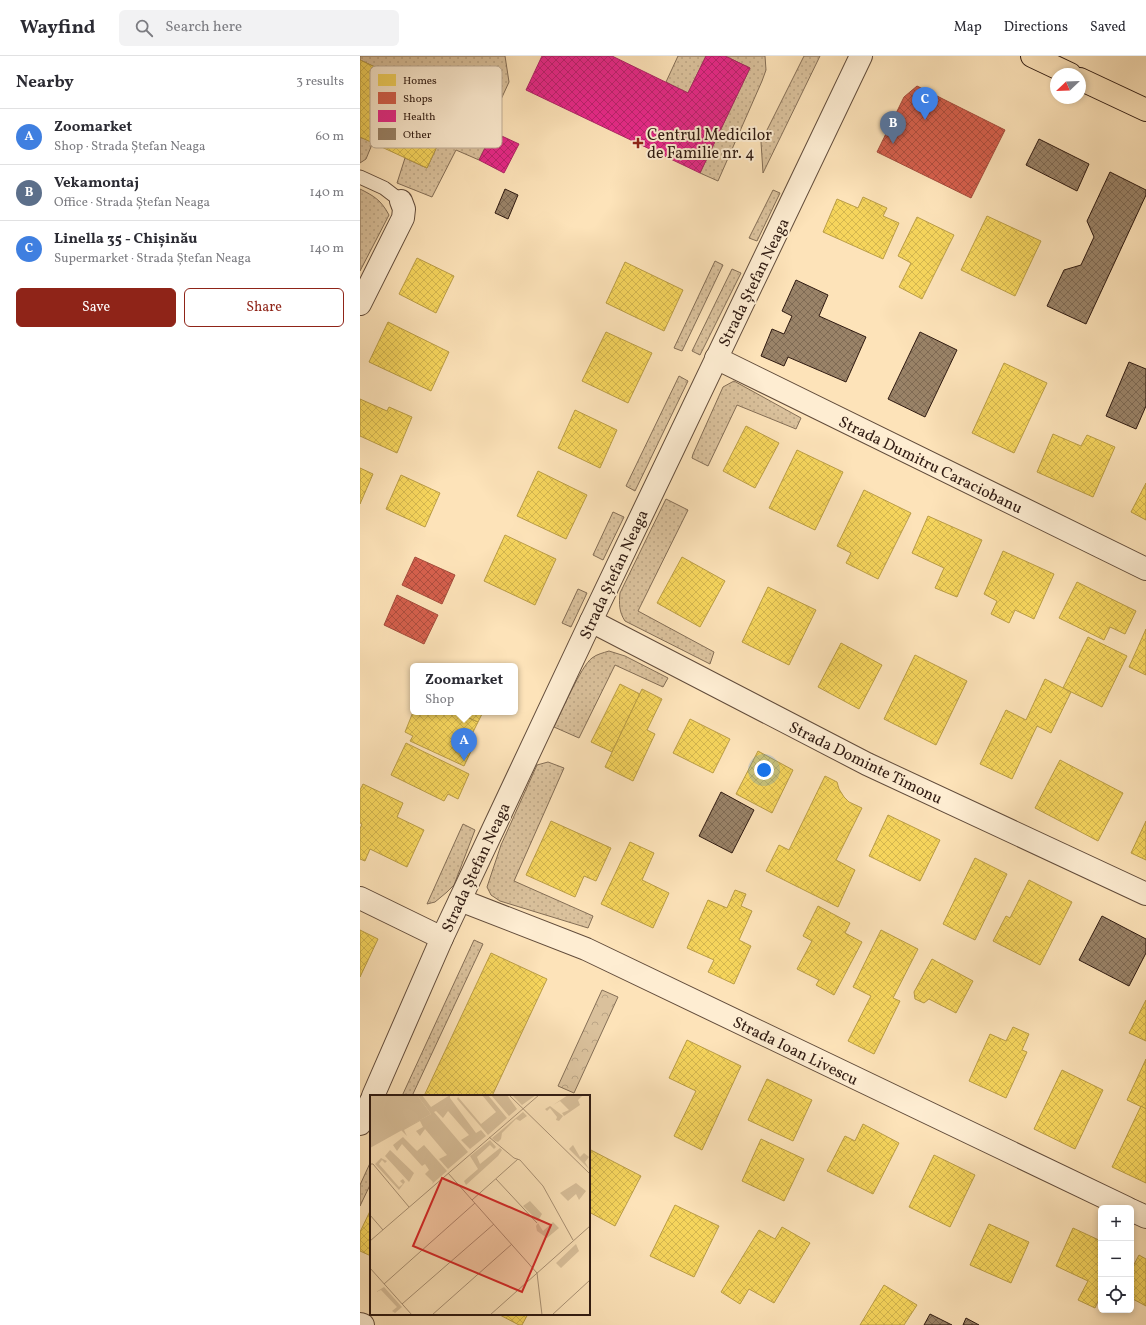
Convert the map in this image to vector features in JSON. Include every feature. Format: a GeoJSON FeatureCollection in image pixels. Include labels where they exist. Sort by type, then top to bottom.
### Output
{"type":"FeatureCollection","features":[{"type":"Feature","properties":{"kind":"main road"},"geometry":{"type":"LineString","coordinates":[[1032,56],[1057,68]]}},
{"type":"Feature","properties":{"kind":"main road"},"geometry":{"type":"LineString","coordinates":[[1086,82],[1146,110]]}},
{"type":"Feature","properties":{"kind":"street","name":"Strada Ștefan Neaga"},"geometry":{"type":"LineString","coordinates":[[373,1095],[442,938],[591,621],[861,56]]}},
{"type":"Feature","properties":{"kind":"street"},"geometry":{"type":"LineString","coordinates":[[360,304],[403,218],[404,209],[401,201]]}},
{"type":"Feature","properties":{"kind":"street","name":"Strada Dumitru Caraciobanu"},"geometry":{"type":"LineString","coordinates":[[716,358],[1146,569]]}},
{"type":"Feature","properties":{"kind":"street","name":"Strada Dominte Timonu"},"geometry":{"type":"LineString","coordinates":[[591,621],[867,764],[1146,894]]}},
{"type":"Feature","properties":{"kind":"street"},"geometry":{"type":"LineString","coordinates":[[360,898],[442,938]]}},
{"type":"Feature","properties":{"kind":"street","name":"Strada Ioan Livescu"},"geometry":{"type":"LineString","coordinates":[[460,900],[586,949],[1121,1205]]}},
{"type":"Feature","properties":{"kind":"street"},"geometry":{"type":"LineString","coordinates":[[360,1124],[370,1103]]}},
{"type":"Feature","properties":{"kind":"street"},"geometry":{"type":"LineString","coordinates":[[1134,1211],[1146,1217]]}},
{"type":"Feature","properties":{"kind":"lane"},"geometry":{"type":"LineString","coordinates":[[360,177],[384,188],[401,201]]}},
{"type":"Feature","properties":{"kind":"green space"},"geometry":{"type":"Polygon","coordinates":[[[360,56],[505,56],[509,82],[502,97],[502,66],[373,66],[360,60],[360,56]]]}},
{"type":"Feature","properties":{"kind":"green space"},"geometry":{"type":"Polygon","coordinates":[[[678,56],[706,56],[688,93],[666,82],[678,56]]]}},
{"type":"Feature","properties":{"kind":"green space"},"geometry":{"type":"Polygon","coordinates":[[[725,56],[765,56],[766,70],[718,181],[700,173],[750,68],[725,56]]]}},
{"type":"Feature","properties":{"kind":"green space"},"geometry":{"type":"Polygon","coordinates":[[[804,56],[820,56],[763,173],[761,142],[804,56]]]}},
{"type":"Feature","properties":{"kind":"green space"},"geometry":{"type":"Polygon","coordinates":[[[360,137],[370,141],[371,148],[366,159],[360,163],[360,137]]]}},
{"type":"Feature","properties":{"kind":"green space"},"geometry":{"type":"Polygon","coordinates":[[[436,148],[485,148],[479,160],[456,150],[432,197],[397,183],[405,158],[427,168],[436,148]]]}},
{"type":"Feature","properties":{"kind":"green space"},"geometry":{"type":"Polygon","coordinates":[[[360,189],[377,199],[389,215],[360,271],[360,189]]]}},
{"type":"Feature","properties":{"kind":"green space"},"geometry":{"type":"Polygon","coordinates":[[[773,190],[780,193],[757,241],[749,238],[773,190]]]}},
{"type":"Feature","properties":{"kind":"green space"},"geometry":{"type":"Polygon","coordinates":[[[715,261],[723,265],[682,351],[674,348],[715,261]]]}},
{"type":"Feature","properties":{"kind":"green space"},"geometry":{"type":"Polygon","coordinates":[[[732,269],[741,273],[700,355],[692,351],[732,269]]]}},
{"type":"Feature","properties":{"kind":"green space"},"geometry":{"type":"Polygon","coordinates":[[[679,376],[688,381],[635,491],[626,486],[679,376]]]}},
{"type":"Feature","properties":{"kind":"green space"},"geometry":{"type":"Polygon","coordinates":[[[734,381],[801,418],[796,429],[737,405],[708,466],[692,458],[693,454],[723,387],[734,381]]]}},
{"type":"Feature","properties":{"kind":"green space"},"geometry":{"type":"Polygon","coordinates":[[[666,499],[688,510],[638,611],[714,652],[710,664],[625,621],[621,611],[620,593],[666,499]]]}},
{"type":"Feature","properties":{"kind":"green space"},"geometry":{"type":"Polygon","coordinates":[[[613,512],[624,517],[603,560],[593,555],[613,512]]]}},
{"type":"Feature","properties":{"kind":"green space"},"geometry":{"type":"Polygon","coordinates":[[[578,589],[587,593],[571,627],[562,623],[578,589]]]}},
{"type":"Feature","properties":{"kind":"green space"},"geometry":{"type":"Polygon","coordinates":[[[609,651],[625,656],[668,678],[663,687],[615,665],[579,738],[554,727],[566,701],[587,663],[592,658],[609,651]]]}},
{"type":"Feature","properties":{"kind":"green space"},"geometry":{"type":"Polygon","coordinates":[[[548,762],[564,768],[514,881],[593,916],[588,928],[500,901],[491,895],[487,887],[501,845],[537,765],[548,762]]]}},
{"type":"Feature","properties":{"kind":"green space"},"geometry":{"type":"Polygon","coordinates":[[[463,824],[475,830],[454,885],[435,902],[427,904],[463,824]]]}},
{"type":"Feature","properties":{"kind":"green space"},"geometry":{"type":"Polygon","coordinates":[[[474,940],[483,944],[412,1095],[402,1095],[474,940]]]}},
{"type":"Feature","properties":{"kind":"green space"},"geometry":{"type":"Polygon","coordinates":[[[602,990],[618,997],[574,1093],[558,1086],[602,990]]]}},
{"type":"Feature","properties":{"kind":"green space"},"geometry":{"type":"Polygon","coordinates":[[[370,1163],[370,1185],[360,1206],[360,1185],[370,1163]]]}},
{"type":"Feature","properties":{"kind":"building: Homes"},"geometry":{"type":"Polygon","coordinates":[[[360,60],[373,66],[370,66],[370,142],[360,137],[360,60]]]}},
{"type":"Feature","properties":{"kind":"building: Homes"},"geometry":{"type":"Polygon","coordinates":[[[384,148],[436,148],[427,168],[384,148]]]}},
{"type":"Feature","properties":{"kind":"building: Homes"},"geometry":{"type":"Polygon","coordinates":[[[863,197],[887,208],[883,216],[899,223],[883,259],[823,232],[837,199],[858,208],[863,197]]]}},
{"type":"Feature","properties":{"kind":"building: Homes"},"geometry":{"type":"Polygon","coordinates":[[[987,216],[1041,241],[1015,296],[961,270],[987,216]]]}},
{"type":"Feature","properties":{"kind":"building: Homes"},"geometry":{"type":"Polygon","coordinates":[[[917,217],[954,235],[922,299],[899,287],[911,263],[898,256],[917,217]]]}},
{"type":"Feature","properties":{"kind":"building: Homes"},"geometry":{"type":"Polygon","coordinates":[[[417,258],[454,276],[436,313],[399,294],[417,258]]]}},
{"type":"Feature","properties":{"kind":"building: Homes"},"geometry":{"type":"Polygon","coordinates":[[[625,262],[683,290],[664,331],[606,303],[625,262]]]}},
{"type":"Feature","properties":{"kind":"building: Homes"},"geometry":{"type":"Polygon","coordinates":[[[388,322],[449,352],[431,391],[369,362],[388,322]]]}},
{"type":"Feature","properties":{"kind":"building: Homes"},"geometry":{"type":"Polygon","coordinates":[[[606,332],[652,353],[628,403],[582,381],[606,332]]]}},
{"type":"Feature","properties":{"kind":"building: Homes"},"geometry":{"type":"Polygon","coordinates":[[[1004,363],[1047,383],[1014,453],[972,433],[1004,363]]]}},
{"type":"Feature","properties":{"kind":"building: Homes"},"geometry":{"type":"Polygon","coordinates":[[[360,399],[387,411],[389,407],[412,417],[397,453],[360,436],[360,399]]]}},
{"type":"Feature","properties":{"kind":"building: Homes"},"geometry":{"type":"Polygon","coordinates":[[[575,410],[617,430],[600,468],[558,448],[575,410]]]}},
{"type":"Feature","properties":{"kind":"building: Homes"},"geometry":{"type":"Polygon","coordinates":[[[746,426],[779,443],[755,488],[723,471],[746,426]]]}},
{"type":"Feature","properties":{"kind":"building: Homes"},"geometry":{"type":"Polygon","coordinates":[[[1053,434],[1081,446],[1087,435],[1115,447],[1093,497],[1037,472],[1053,434]]]}},
{"type":"Feature","properties":{"kind":"building: Homes"},"geometry":{"type":"Polygon","coordinates":[[[797,450],[843,472],[815,530],[769,508],[797,450]]]}},
{"type":"Feature","properties":{"kind":"building: Homes"},"geometry":{"type":"Polygon","coordinates":[[[360,468],[373,474],[360,504],[360,468]]]}},
{"type":"Feature","properties":{"kind":"building: Homes"},"geometry":{"type":"Polygon","coordinates":[[[538,471],[587,495],[566,539],[517,516],[538,471]]]}},
{"type":"Feature","properties":{"kind":"building: Homes"},"geometry":{"type":"Polygon","coordinates":[[[401,475],[440,493],[425,527],[386,509],[401,475]]]}},
{"type":"Feature","properties":{"kind":"building: Homes"},"geometry":{"type":"Polygon","coordinates":[[[1146,483],[1146,520],[1131,512],[1146,483]]]}},
{"type":"Feature","properties":{"kind":"building: Homes"},"geometry":{"type":"Polygon","coordinates":[[[864,490],[911,513],[878,579],[846,563],[851,553],[837,546],[864,490]]]}},
{"type":"Feature","properties":{"kind":"building: Homes"},"geometry":{"type":"Polygon","coordinates":[[[928,516],[982,540],[957,597],[935,588],[944,568],[912,553],[928,516]]]}},
{"type":"Feature","properties":{"kind":"building: Homes"},"geometry":{"type":"Polygon","coordinates":[[[505,535],[556,559],[535,605],[484,581],[505,535]]]}},
{"type":"Feature","properties":{"kind":"building: Homes"},"geometry":{"type":"Polygon","coordinates":[[[1003,551],[1054,574],[1034,619],[1015,610],[1009,623],[991,614],[997,601],[984,594],[1003,551]]]}},
{"type":"Feature","properties":{"kind":"building: Homes"},"geometry":{"type":"Polygon","coordinates":[[[682,557],[725,581],[700,627],[657,603],[682,557]]]}},
{"type":"Feature","properties":{"kind":"building: Homes"},"geometry":{"type":"Polygon","coordinates":[[[1077,582],[1136,611],[1125,634],[1110,627],[1104,640],[1059,618],[1077,582]]]}},
{"type":"Feature","properties":{"kind":"building: Homes"},"geometry":{"type":"Polygon","coordinates":[[[768,587],[816,610],[789,665],[742,642],[768,587]]]}},
{"type":"Feature","properties":{"kind":"building: Homes"},"geometry":{"type":"Polygon","coordinates":[[[1146,629],[1146,675],[1129,667],[1146,629]]]}},
{"type":"Feature","properties":{"kind":"building: Homes"},"geometry":{"type":"Polygon","coordinates":[[[1088,637],[1127,656],[1102,707],[1063,688],[1088,637]]]}},
{"type":"Feature","properties":{"kind":"building: Homes"},"geometry":{"type":"Polygon","coordinates":[[[841,643],[882,665],[859,709],[818,687],[841,643]]]}},
{"type":"Feature","properties":{"kind":"building: Homes"},"geometry":{"type":"Polygon","coordinates":[[[915,655],[967,681],[936,745],[884,719],[915,655]]]}},
{"type":"Feature","properties":{"kind":"building: Homes"},"geometry":{"type":"Polygon","coordinates":[[[1045,679],[1071,692],[1051,733],[1037,726],[1012,779],[980,764],[1006,710],[1026,720],[1045,679]]]}},
{"type":"Feature","properties":{"kind":"building: Homes"},"geometry":{"type":"Polygon","coordinates":[[[620,684],[640,694],[612,752],[591,742],[620,684]]]}},
{"type":"Feature","properties":{"kind":"building: Homes"},"geometry":{"type":"Polygon","coordinates":[[[642,689],[662,699],[647,730],[655,734],[633,781],[605,767],[642,689]]]}},
{"type":"Feature","properties":{"kind":"building: Homes"},"geometry":{"type":"Polygon","coordinates":[[[412,715],[463,715],[478,722],[469,740],[475,743],[464,766],[410,741],[413,736],[405,732],[412,715]]]}},
{"type":"Feature","properties":{"kind":"building: Homes"},"geometry":{"type":"Polygon","coordinates":[[[463,715],[482,715],[478,722],[463,715]]]}},
{"type":"Feature","properties":{"kind":"building: Homes"},"geometry":{"type":"Polygon","coordinates":[[[690,719],[730,739],[713,773],[673,753],[690,719]]]}},
{"type":"Feature","properties":{"kind":"building: Homes"},"geometry":{"type":"Polygon","coordinates":[[[406,743],[469,774],[458,799],[448,794],[444,801],[391,775],[406,743]]]}},
{"type":"Feature","properties":{"kind":"building: Homes"},"geometry":{"type":"Polygon","coordinates":[[[758,751],[793,770],[772,813],[736,794],[758,751]]]}},
{"type":"Feature","properties":{"kind":"building: Homes"},"geometry":{"type":"Polygon","coordinates":[[[1060,760],[1123,793],[1098,841],[1035,808],[1060,760]]]}},
{"type":"Feature","properties":{"kind":"building: Homes"},"geometry":{"type":"Polygon","coordinates":[[[825,776],[837,782],[839,789],[849,802],[862,808],[836,860],[855,870],[838,907],[766,871],[779,845],[789,850],[825,776]]]}},
{"type":"Feature","properties":{"kind":"building: Homes"},"geometry":{"type":"Polygon","coordinates":[[[363,784],[403,803],[397,817],[424,830],[407,867],[370,849],[365,861],[360,859],[360,829],[362,824],[360,823],[360,790],[363,784]]]}},
{"type":"Feature","properties":{"kind":"building: Homes"},"geometry":{"type":"Polygon","coordinates":[[[888,815],[940,840],[920,881],[869,856],[888,815]]]}},
{"type":"Feature","properties":{"kind":"building: Homes"},"geometry":{"type":"Polygon","coordinates":[[[551,821],[611,848],[596,881],[584,876],[575,897],[526,875],[551,821]]]}},
{"type":"Feature","properties":{"kind":"building: Homes"},"geometry":{"type":"Polygon","coordinates":[[[1146,821],[1146,860],[1131,853],[1146,821]]]}},
{"type":"Feature","properties":{"kind":"building: Homes"},"geometry":{"type":"Polygon","coordinates":[[[630,842],[654,853],[642,880],[669,893],[653,928],[601,904],[630,842]]]}},
{"type":"Feature","properties":{"kind":"building: Homes"},"geometry":{"type":"Polygon","coordinates":[[[975,858],[1007,874],[975,940],[943,924],[975,858]]]}},
{"type":"Feature","properties":{"kind":"building: Homes"},"geometry":{"type":"Polygon","coordinates":[[[1029,880],[1072,902],[1040,965],[993,941],[1006,916],[1010,918],[1029,880]]]}},
{"type":"Feature","properties":{"kind":"building: Homes"},"geometry":{"type":"Polygon","coordinates":[[[735,890],[746,894],[741,906],[752,911],[739,940],[751,946],[734,984],[708,972],[714,960],[687,948],[708,900],[727,908],[735,890]]]}},
{"type":"Feature","properties":{"kind":"building: Homes"},"geometry":{"type":"Polygon","coordinates":[[[818,906],[850,923],[845,933],[862,942],[834,995],[816,985],[819,980],[797,969],[812,941],[803,936],[818,906]]]}},
{"type":"Feature","properties":{"kind":"building: Homes"},"geometry":{"type":"Polygon","coordinates":[[[360,930],[378,939],[360,977],[360,930]]]}},
{"type":"Feature","properties":{"kind":"building: Homes"},"geometry":{"type":"Polygon","coordinates":[[[881,930],[918,949],[893,998],[900,1001],[874,1054],[848,1041],[871,996],[853,987],[881,930]]]}},
{"type":"Feature","properties":{"kind":"building: Homes"},"geometry":{"type":"Polygon","coordinates":[[[491,953],[547,979],[492,1095],[424,1095],[491,953]]]}},
{"type":"Feature","properties":{"kind":"building: Homes"},"geometry":{"type":"Polygon","coordinates":[[[932,959],[973,981],[956,1013],[929,999],[924,1003],[915,999],[914,992],[932,959]]]}},
{"type":"Feature","properties":{"kind":"building: Homes"},"geometry":{"type":"Polygon","coordinates":[[[1146,1000],[1146,1041],[1129,1033],[1146,1000]]]}},
{"type":"Feature","properties":{"kind":"building: Homes"},"geometry":{"type":"Polygon","coordinates":[[[1013,1027],[1029,1034],[1022,1050],[1027,1052],[1006,1098],[969,1081],[990,1034],[1006,1041],[1013,1027]]]}},
{"type":"Feature","properties":{"kind":"building: Homes"},"geometry":{"type":"Polygon","coordinates":[[[687,1040],[741,1066],[702,1150],[674,1136],[696,1091],[669,1078],[687,1040]]]}},
{"type":"Feature","properties":{"kind":"building: Homes"},"geometry":{"type":"Polygon","coordinates":[[[1146,1059],[1146,1109],[1127,1100],[1146,1059]]]}},
{"type":"Feature","properties":{"kind":"building: Homes"},"geometry":{"type":"Polygon","coordinates":[[[1062,1070],[1103,1090],[1075,1149],[1034,1129],[1062,1070]]]}},
{"type":"Feature","properties":{"kind":"building: Homes"},"geometry":{"type":"Polygon","coordinates":[[[767,1079],[812,1100],[793,1141],[748,1120],[767,1079]]]}},
{"type":"Feature","properties":{"kind":"building: Homes"},"geometry":{"type":"Polygon","coordinates":[[[1141,1106],[1146,1109],[1146,1183],[1112,1167],[1141,1106]]]}},
{"type":"Feature","properties":{"kind":"building: Homes"},"geometry":{"type":"Polygon","coordinates":[[[863,1124],[899,1143],[873,1194],[827,1171],[845,1136],[855,1141],[863,1124]]]}},
{"type":"Feature","properties":{"kind":"building: Homes"},"geometry":{"type":"Polygon","coordinates":[[[761,1139],[804,1159],[784,1201],[742,1181],[761,1139]]]}},
{"type":"Feature","properties":{"kind":"building: Homes"},"geometry":{"type":"Polygon","coordinates":[[[590,1150],[641,1176],[615,1226],[590,1213],[590,1150]]]}},
{"type":"Feature","properties":{"kind":"building: Homes"},"geometry":{"type":"Polygon","coordinates":[[[934,1155],[975,1175],[950,1227],[909,1207],[934,1155]]]}},
{"type":"Feature","properties":{"kind":"building: Homes"},"geometry":{"type":"Polygon","coordinates":[[[675,1205],[719,1226],[694,1277],[650,1256],[675,1205]]]}},
{"type":"Feature","properties":{"kind":"building: Homes"},"geometry":{"type":"Polygon","coordinates":[[[370,1211],[370,1256],[360,1251],[360,1232],[370,1211]]]}},
{"type":"Feature","properties":{"kind":"building: Homes"},"geometry":{"type":"Polygon","coordinates":[[[989,1224],[1029,1242],[1011,1283],[970,1265],[989,1224]]]}},
{"type":"Feature","properties":{"kind":"building: Homes"},"geometry":{"type":"Polygon","coordinates":[[[782,1227],[810,1243],[774,1303],[749,1289],[740,1304],[721,1292],[759,1230],[775,1239],[782,1227]]]}},
{"type":"Feature","properties":{"kind":"building: Homes"},"geometry":{"type":"Polygon","coordinates":[[[1073,1228],[1098,1240],[1098,1302],[1095,1308],[1078,1300],[1088,1281],[1056,1266],[1073,1228]]]}},
{"type":"Feature","properties":{"kind":"building: Homes"},"geometry":{"type":"Polygon","coordinates":[[[1139,1255],[1146,1259],[1146,1306],[1134,1300],[1134,1264],[1139,1255]]]}},
{"type":"Feature","properties":{"kind":"building: Homes"},"geometry":{"type":"Polygon","coordinates":[[[884,1285],[917,1305],[904,1325],[860,1325],[884,1285]]]}},
{"type":"Feature","properties":{"kind":"building: Homes"},"geometry":{"type":"Polygon","coordinates":[[[500,1315],[527,1315],[522,1325],[519,1325],[500,1315]]]}},
{"type":"Feature","properties":{"kind":"building: Shops"},"geometry":{"type":"Polygon","coordinates":[[[917,86],[1005,130],[971,198],[877,152],[904,97],[917,86]]]}},
{"type":"Feature","properties":{"kind":"building: Shops"},"geometry":{"type":"Polygon","coordinates":[[[415,557],[455,575],[442,604],[402,585],[415,557]]]}},
{"type":"Feature","properties":{"kind":"building: Shops"},"geometry":{"type":"Polygon","coordinates":[[[397,595],[438,615],[424,644],[384,625],[397,595]]]}},
{"type":"Feature","properties":{"kind":"building: Health"},"geometry":{"type":"Polygon","coordinates":[[[542,56],[612,56],[688,93],[706,56],[725,56],[750,68],[700,173],[526,90],[542,56]]]}},
{"type":"Feature","properties":{"kind":"building: Health"},"geometry":{"type":"Polygon","coordinates":[[[502,136],[519,144],[504,173],[479,160],[485,148],[502,148],[502,136]]]}},
{"type":"Feature","properties":{"kind":"building: Other"},"geometry":{"type":"Polygon","coordinates":[[[1039,139],[1089,164],[1077,191],[1026,165],[1039,139]]]}},
{"type":"Feature","properties":{"kind":"building: Other"},"geometry":{"type":"Polygon","coordinates":[[[1110,172],[1146,190],[1146,195],[1086,324],[1047,306],[1064,270],[1081,265],[1094,237],[1087,221],[1110,172]]]}},
{"type":"Feature","properties":{"kind":"building: Other"},"geometry":{"type":"Polygon","coordinates":[[[505,189],[518,195],[508,219],[495,213],[505,189]]]}},
{"type":"Feature","properties":{"kind":"building: Other"},"geometry":{"type":"Polygon","coordinates":[[[796,280],[828,295],[819,316],[866,337],[846,382],[788,357],[784,366],[761,356],[772,329],[784,334],[792,316],[782,311],[796,280]]]}},
{"type":"Feature","properties":{"kind":"building: Other"},"geometry":{"type":"Polygon","coordinates":[[[920,332],[957,350],[925,417],[888,399],[920,332]]]}},
{"type":"Feature","properties":{"kind":"building: Other"},"geometry":{"type":"Polygon","coordinates":[[[1129,362],[1146,369],[1146,406],[1136,429],[1106,416],[1129,362]]]}},
{"type":"Feature","properties":{"kind":"building: Other"},"geometry":{"type":"Polygon","coordinates":[[[721,792],[754,810],[732,853],[699,836],[721,792]]]}},
{"type":"Feature","properties":{"kind":"building: Other"},"geometry":{"type":"Polygon","coordinates":[[[1102,916],[1146,939],[1146,953],[1129,986],[1079,960],[1102,916]]]}},
{"type":"Feature","properties":{"kind":"building: Other"},"geometry":{"type":"Polygon","coordinates":[[[930,1314],[952,1325],[924,1325],[930,1314]]]}},
{"type":"Feature","properties":{"kind":"building: Other"},"geometry":{"type":"Polygon","coordinates":[[[966,1318],[979,1325],[963,1325],[966,1318]]]}},
{"type":"Feature","properties":{"kind":"place","name":"Linella 35 - Chișinău"},"geometry":{"type":"Point","coordinates":[925,120]}},
{"type":"Feature","properties":{"kind":"place","name":"Centrul Medicilor de Familie nr. 4"},"geometry":{"type":"Point","coordinates":[638,143]}},
{"type":"Feature","properties":{"kind":"place","name":"Vekamontaj"},"geometry":{"type":"Point","coordinates":[893,144]}},
{"type":"Feature","properties":{"kind":"place","name":"Zoomarket"},"geometry":{"type":"Point","coordinates":[464,761]}}]}
